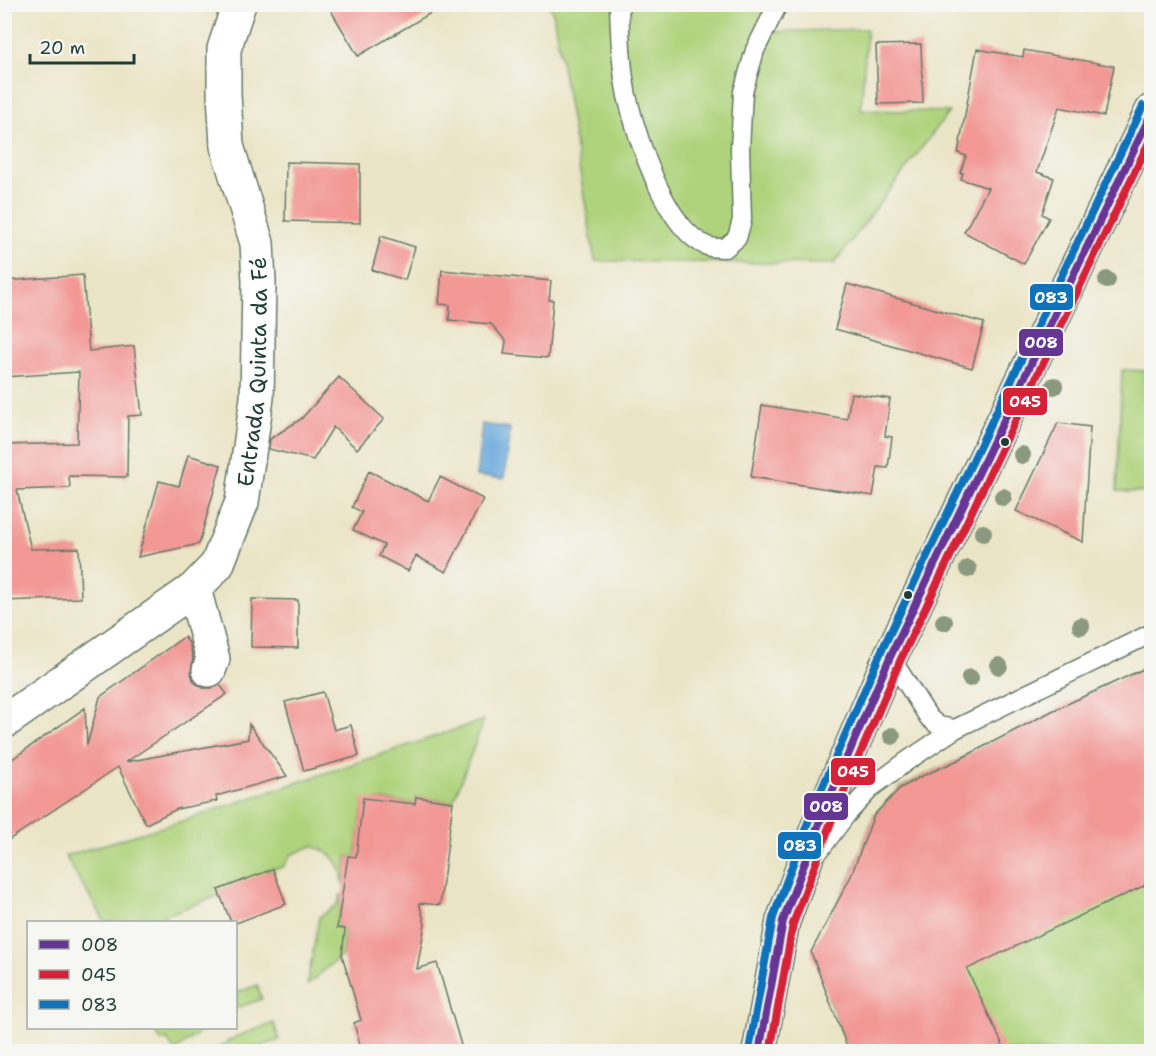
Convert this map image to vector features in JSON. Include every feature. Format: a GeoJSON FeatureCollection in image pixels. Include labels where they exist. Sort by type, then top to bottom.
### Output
{"type":"FeatureCollection","features":[{"type":"Feature","properties":{"kind":"main road","name":"Entrada Quinta da Fé"},"geometry":{"type":"LineString","coordinates":[[4,722],[194,589],[218,565],[242,502],[257,398],[259,282],[257,243],[227,146],[224,49],[239,4]]}},
{"type":"Feature","properties":{"kind":"main road"},"geometry":{"type":"LineString","coordinates":[[759,1052],[783,921],[821,818],[890,657],[1152,111]]}},
{"type":"Feature","properties":{"kind":"main road"},"geometry":{"type":"LineString","coordinates":[[194,589],[213,659],[209,670]]}},
{"type":"Feature","properties":{"kind":"lane"},"geometry":{"type":"LineString","coordinates":[[619,4],[620,43],[627,94],[640,141],[656,183],[672,213],[693,239],[709,247],[725,248],[737,238],[742,220],[740,149],[743,92],[755,50],[778,4]]}},
{"type":"Feature","properties":{"kind":"lane"},"geometry":{"type":"LineString","coordinates":[[796,882],[846,815],[872,787],[907,761],[955,729],[1152,633]]}},
{"type":"Feature","properties":{"kind":"lane"},"geometry":{"type":"LineString","coordinates":[[890,657],[929,718],[939,726],[955,729]]}},
{"type":"Feature","properties":{"kind":"path"},"geometry":{"type":"LineString","coordinates":[[819,1045],[822,1052]]}},
{"type":"Feature","properties":{"kind":"green space"},"geometry":{"type":"Polygon","coordinates":[[[549,5],[772,5],[765,32],[867,29],[861,110],[949,112],[834,264],[595,261],[553,13],[549,5]]]}},
{"type":"Feature","properties":{"kind":"green space"},"geometry":{"type":"Polygon","coordinates":[[[1122,370],[1151,371],[1151,493],[1117,491],[1122,370]]]}},
{"type":"Feature","properties":{"kind":"green space"},"geometry":{"type":"Polygon","coordinates":[[[1151,665],[1151,1051],[849,1051],[828,998],[829,919],[851,876],[874,815],[900,788],[920,777],[1151,665]]]}},
{"type":"Feature","properties":{"kind":"green space"},"geometry":{"type":"Polygon","coordinates":[[[484,720],[453,802],[416,797],[415,804],[384,800],[363,801],[356,857],[347,856],[343,886],[339,865],[326,852],[312,846],[291,855],[283,867],[273,869],[220,895],[150,921],[104,921],[65,856],[182,821],[484,720]]]}},
{"type":"Feature","properties":{"kind":"green space"},"geometry":{"type":"Polygon","coordinates":[[[342,893],[337,927],[345,929],[342,955],[307,985],[319,917],[336,906],[342,893]]]}},
{"type":"Feature","properties":{"kind":"green space"},"geometry":{"type":"Polygon","coordinates":[[[257,985],[262,999],[237,1008],[237,993],[257,985]]]}},
{"type":"Feature","properties":{"kind":"green space"},"geometry":{"type":"Polygon","coordinates":[[[274,1023],[279,1040],[248,1051],[213,1051],[235,1037],[274,1023]]]}},
{"type":"Feature","properties":{"kind":"green space"},"geometry":{"type":"Polygon","coordinates":[[[154,1029],[204,1029],[175,1051],[167,1039],[162,1042],[154,1029]]]}},
{"type":"Feature","properties":{"kind":"water"},"geometry":{"type":"Polygon","coordinates":[[[482,424],[510,428],[504,479],[476,476],[482,424]]]}},
{"type":"Feature","properties":{"kind":"building"},"geometry":{"type":"Polygon","coordinates":[[[327,4],[446,4],[358,56],[327,4]]]}},
{"type":"Feature","properties":{"kind":"building"},"geometry":{"type":"Polygon","coordinates":[[[921,44],[923,103],[878,104],[876,45],[921,44]]]}},
{"type":"Feature","properties":{"kind":"building"},"geometry":{"type":"Polygon","coordinates":[[[977,49],[1023,57],[1024,50],[1114,66],[1104,116],[1059,107],[1037,172],[1054,178],[1042,214],[1049,218],[1024,264],[964,232],[988,188],[961,179],[963,173],[960,173],[966,156],[958,153],[977,49]]]}},
{"type":"Feature","properties":{"kind":"building"},"geometry":{"type":"Polygon","coordinates":[[[286,162],[360,164],[360,223],[285,221],[286,162]]]}},
{"type":"Feature","properties":{"kind":"building"},"geometry":{"type":"Polygon","coordinates":[[[381,236],[415,247],[405,280],[372,270],[381,236]]]}},
{"type":"Feature","properties":{"kind":"building"},"geometry":{"type":"Polygon","coordinates":[[[442,270],[551,281],[549,300],[553,300],[548,358],[504,354],[506,341],[491,324],[449,320],[450,305],[439,304],[442,270]]]}},
{"type":"Feature","properties":{"kind":"building"},"geometry":{"type":"Polygon","coordinates":[[[83,275],[89,351],[134,346],[142,415],[128,416],[127,477],[69,476],[70,488],[17,490],[31,549],[79,548],[81,598],[4,601],[4,445],[77,443],[79,372],[4,377],[4,281],[83,275]]]}},
{"type":"Feature","properties":{"kind":"building"},"geometry":{"type":"Polygon","coordinates":[[[847,284],[984,323],[972,368],[835,329],[847,284]]]}},
{"type":"Feature","properties":{"kind":"building"},"geometry":{"type":"Polygon","coordinates":[[[339,377],[384,419],[357,449],[333,427],[313,460],[269,449],[270,439],[301,419],[339,377]]]}},
{"type":"Feature","properties":{"kind":"building"},"geometry":{"type":"Polygon","coordinates":[[[851,393],[890,399],[885,436],[892,437],[888,468],[878,467],[873,496],[751,477],[762,405],[847,419],[851,393]]]}},
{"type":"Feature","properties":{"kind":"building"},"geometry":{"type":"Polygon","coordinates":[[[1058,423],[1090,427],[1083,542],[1016,511],[1058,423]]]}},
{"type":"Feature","properties":{"kind":"building"},"geometry":{"type":"Polygon","coordinates":[[[188,455],[221,465],[199,544],[138,557],[159,481],[179,486],[188,455]]]}},
{"type":"Feature","properties":{"kind":"building"},"geometry":{"type":"Polygon","coordinates":[[[369,471],[428,501],[440,477],[483,499],[446,572],[416,556],[408,571],[379,556],[384,545],[353,530],[362,512],[352,507],[369,471]]]}},
{"type":"Feature","properties":{"kind":"building"},"geometry":{"type":"Polygon","coordinates":[[[252,599],[298,600],[298,648],[251,647],[252,599]]]}},
{"type":"Feature","properties":{"kind":"building"},"geometry":{"type":"Polygon","coordinates":[[[184,637],[189,643],[193,658],[191,673],[194,682],[203,688],[220,685],[227,694],[126,762],[248,739],[249,724],[287,776],[216,796],[217,801],[177,809],[146,824],[118,767],[4,843],[4,765],[85,708],[87,745],[100,697],[184,637]]]}},
{"type":"Feature","properties":{"kind":"building"},"geometry":{"type":"Polygon","coordinates":[[[1152,665],[1152,882],[967,969],[1006,1052],[849,1052],[811,952],[851,876],[874,815],[899,789],[920,777],[1052,711],[1152,665]]]}},
{"type":"Feature","properties":{"kind":"building"},"geometry":{"type":"Polygon","coordinates":[[[323,692],[334,730],[351,725],[359,756],[304,771],[285,702],[323,692]]]}},
{"type":"Feature","properties":{"kind":"building"},"geometry":{"type":"Polygon","coordinates":[[[416,797],[453,802],[440,905],[419,903],[425,924],[417,969],[437,963],[463,1052],[362,1052],[354,1023],[361,1020],[342,955],[345,929],[337,928],[348,856],[356,857],[363,798],[415,804],[416,797]]]}},
{"type":"Feature","properties":{"kind":"building"},"geometry":{"type":"Polygon","coordinates":[[[273,869],[286,904],[237,923],[231,921],[218,890],[273,869]]]}},
{"type":"Feature","properties":{"kind":"transit line","name":"083"},"geometry":{"type":"LineString","coordinates":[[749,1050],[773,918],[811,814],[881,652],[1143,106]]}},
{"type":"Feature","properties":{"kind":"transit line","name":"008"},"geometry":{"type":"LineString","coordinates":[[759,1052],[783,921],[821,818],[890,657],[1152,112]]}},
{"type":"Feature","properties":{"kind":"transit line","name":"045"},"geometry":{"type":"LineString","coordinates":[[770,1052],[793,924],[831,822],[900,661],[1152,136]]}}]}
